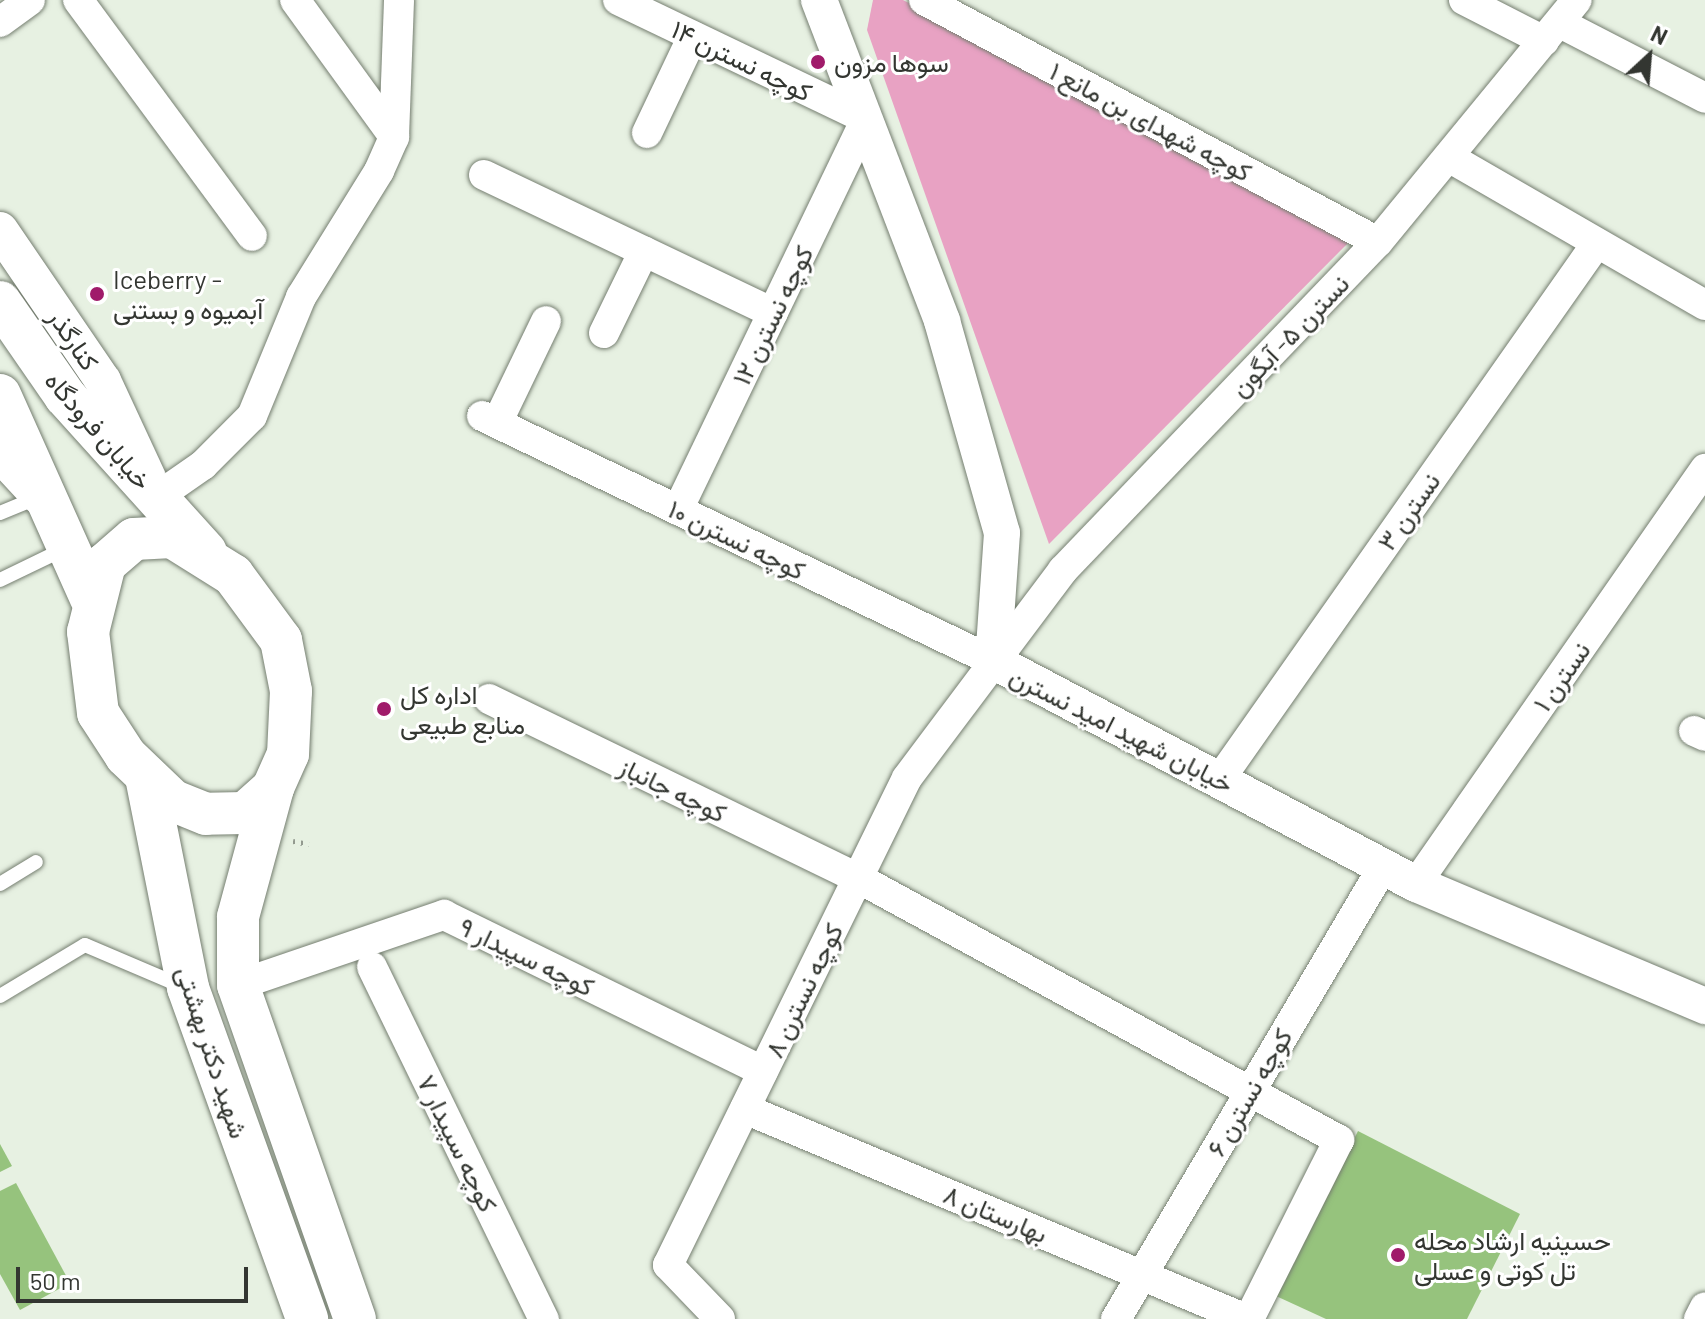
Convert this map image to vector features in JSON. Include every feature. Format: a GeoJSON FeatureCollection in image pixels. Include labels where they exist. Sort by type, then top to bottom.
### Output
{"type":"FeatureCollection","features":[{"type":"Feature","properties":{"kind":"main road","name":"خیابان فرودگاه"},"geometry":{"type":"LineString","coordinates":[[0,302],[65,396],[207,552]]}},
{"type":"Feature","properties":{"kind":"main road"},"geometry":{"type":"LineString","coordinates":[[0,395],[40,497],[69,547],[91,598]]}},
{"type":"Feature","properties":{"kind":"main road"},"geometry":{"type":"LineString","coordinates":[[172,537],[207,552],[253,596],[281,640],[291,719],[288,754],[273,788],[245,813],[206,814],[172,800],[146,777],[98,713],[88,661],[91,598],[105,564],[134,539],[172,537]]}},
{"type":"Feature","properties":{"kind":"main road","name":"شهید دکتر بهشتی"},"geometry":{"type":"LineString","coordinates":[[146,777],[188,988],[307,1319]]}},
{"type":"Feature","properties":{"kind":"main road","name":"شهید دکتر بهشتی"},"geometry":{"type":"LineString","coordinates":[[273,788],[238,917],[238,985],[355,1319]]}},
{"type":"Feature","properties":{"kind":"street"},"geometry":{"type":"LineString","coordinates":[[0,22],[30,0]]}},
{"type":"Feature","properties":{"kind":"street"},"geometry":{"type":"LineString","coordinates":[[78,0],[252,236]]}},
{"type":"Feature","properties":{"kind":"street"},"geometry":{"type":"LineString","coordinates":[[295,0],[394,137]]}},
{"type":"Feature","properties":{"kind":"street"},"geometry":{"type":"LineString","coordinates":[[157,497],[203,465],[252,416],[301,297],[394,137],[399,0]]}},
{"type":"Feature","properties":{"kind":"street","name":"کوچه نسترن ۱۴"},"geometry":{"type":"LineString","coordinates":[[618,0],[866,119]]}},
{"type":"Feature","properties":{"kind":"street","name":"خیابان شهید امید نسترن"},"geometry":{"type":"LineString","coordinates":[[820,0],[942,321],[1002,533],[993,661],[1416,884],[1705,1006]]}},
{"type":"Feature","properties":{"kind":"street","name":"کوچه شهدای بن مانع ۱"},"geometry":{"type":"LineString","coordinates":[[924,0],[1378,242]]}},
{"type":"Feature","properties":{"kind":"street"},"geometry":{"type":"LineString","coordinates":[[1464,0],[1560,21],[1705,98]]}},
{"type":"Feature","properties":{"kind":"street","name":"نسترن ۵- آبگون"},"geometry":{"type":"LineString","coordinates":[[993,661],[1063,570],[1378,242],[1452,159],[1560,21]]}},
{"type":"Feature","properties":{"kind":"street"},"geometry":{"type":"LineString","coordinates":[[647,133],[693,36]]}},
{"type":"Feature","properties":{"kind":"street","name":"کوچه نسترن ۱۲"},"geometry":{"type":"LineString","coordinates":[[678,510],[866,119]]}},
{"type":"Feature","properties":{"kind":"street"},"geometry":{"type":"LineString","coordinates":[[1452,159],[1705,305]]}},
{"type":"Feature","properties":{"kind":"street"},"geometry":{"type":"LineString","coordinates":[[484,175],[773,313]]}},
{"type":"Feature","properties":{"kind":"street","name":"کنارگذر"},"geometry":{"type":"LineString","coordinates":[[0,230],[103,381],[157,497]]}},
{"type":"Feature","properties":{"kind":"street","name":"نسترن ۳"},"geometry":{"type":"LineString","coordinates":[[1220,779],[1597,243]]}},
{"type":"Feature","properties":{"kind":"street"},"geometry":{"type":"LineString","coordinates":[[604,333],[644,251]]}},
{"type":"Feature","properties":{"kind":"street","name":"کوچه نسترن ۱۰"},"geometry":{"type":"LineString","coordinates":[[546,321],[490,420],[993,661]]}},
{"type":"Feature","properties":{"kind":"street"},"geometry":{"type":"LineString","coordinates":[[0,454],[40,497]]}},
{"type":"Feature","properties":{"kind":"street","name":"نسترن ۱"},"geometry":{"type":"LineString","coordinates":[[1416,884],[1705,469]]}},
{"type":"Feature","properties":{"kind":"street","name":"کوچه نسترن ۸"},"geometry":{"type":"LineString","coordinates":[[720,1319],[668,1265],[907,778],[993,661]]}},
{"type":"Feature","properties":{"kind":"street","name":"کوچه جانباز"},"geometry":{"type":"LineString","coordinates":[[489,699],[858,878],[1339,1140],[1248,1319]]}},
{"type":"Feature","properties":{"kind":"street","name":"کوچه نسترن ۶"},"geometry":{"type":"LineString","coordinates":[[1116,1319],[1383,867]]}},
{"type":"Feature","properties":{"kind":"street","name":"کوچه سپیدار ۹"},"geometry":{"type":"LineString","coordinates":[[238,985],[444,915],[763,1071]]}},
{"type":"Feature","properties":{"kind":"street","name":"کوچه سپیدار ۷"},"geometry":{"type":"LineString","coordinates":[[372,967],[544,1319]]}},
{"type":"Feature","properties":{"kind":"street","name":"بهارستان ۸"},"geometry":{"type":"LineString","coordinates":[[745,1109],[1248,1319]]}},
{"type":"Feature","properties":{"kind":"street"},"geometry":{"type":"LineString","coordinates":[[1699,1319],[1705,1307]]}},
{"type":"Feature","properties":{"kind":"lane"},"geometry":{"type":"LineString","coordinates":[[0,513],[40,497]]}},
{"type":"Feature","properties":{"kind":"lane"},"geometry":{"type":"LineString","coordinates":[[0,580],[69,547]]}},
{"type":"Feature","properties":{"kind":"lane"},"geometry":{"type":"LineString","coordinates":[[0,884],[36,862]]}},
{"type":"Feature","properties":{"kind":"lane"},"geometry":{"type":"LineString","coordinates":[[0,996],[85,945],[188,988]]}},
{"type":"Feature","properties":{"kind":"shaded area"},"geometry":{"type":"Polygon","coordinates":[[[873,0],[903,0],[1353,238],[1049,544],[867,30],[873,0]]]}},
{"type":"Feature","properties":{"kind":"building","name":"حسینیه ارشاد محله تل کوتی و عسلی"},"geometry":{"type":"Polygon","coordinates":[[[1358,1131],[1520,1214],[1467,1319],[1326,1319],[1276,1296],[1358,1131]]]}},
{"type":"Feature","properties":{"kind":"building"},"geometry":{"type":"Polygon","coordinates":[[[0,1144],[12,1166],[0,1172],[0,1144]]]}},
{"type":"Feature","properties":{"kind":"building"},"geometry":{"type":"Polygon","coordinates":[[[16,1183],[70,1283],[20,1310],[0,1274],[0,1191],[16,1183]]]}},
{"type":"Feature","properties":{"kind":"place","name":"سوها مزون"},"geometry":{"type":"Point","coordinates":[818,62]}},
{"type":"Feature","properties":{"kind":"place","name":"Iceberry - آبمیوه و بستنی"},"geometry":{"type":"Point","coordinates":[97,294]}},
{"type":"Feature","properties":{"kind":"place","name":"اداره کل منابع طبیعی"},"geometry":{"type":"Point","coordinates":[384,709]}},
{"type":"Feature","properties":{"kind":"place","name":"حسینیه ارشاد محله تل کوتی و عسلی"},"geometry":{"type":"Point","coordinates":[1398,1255]}}]}
